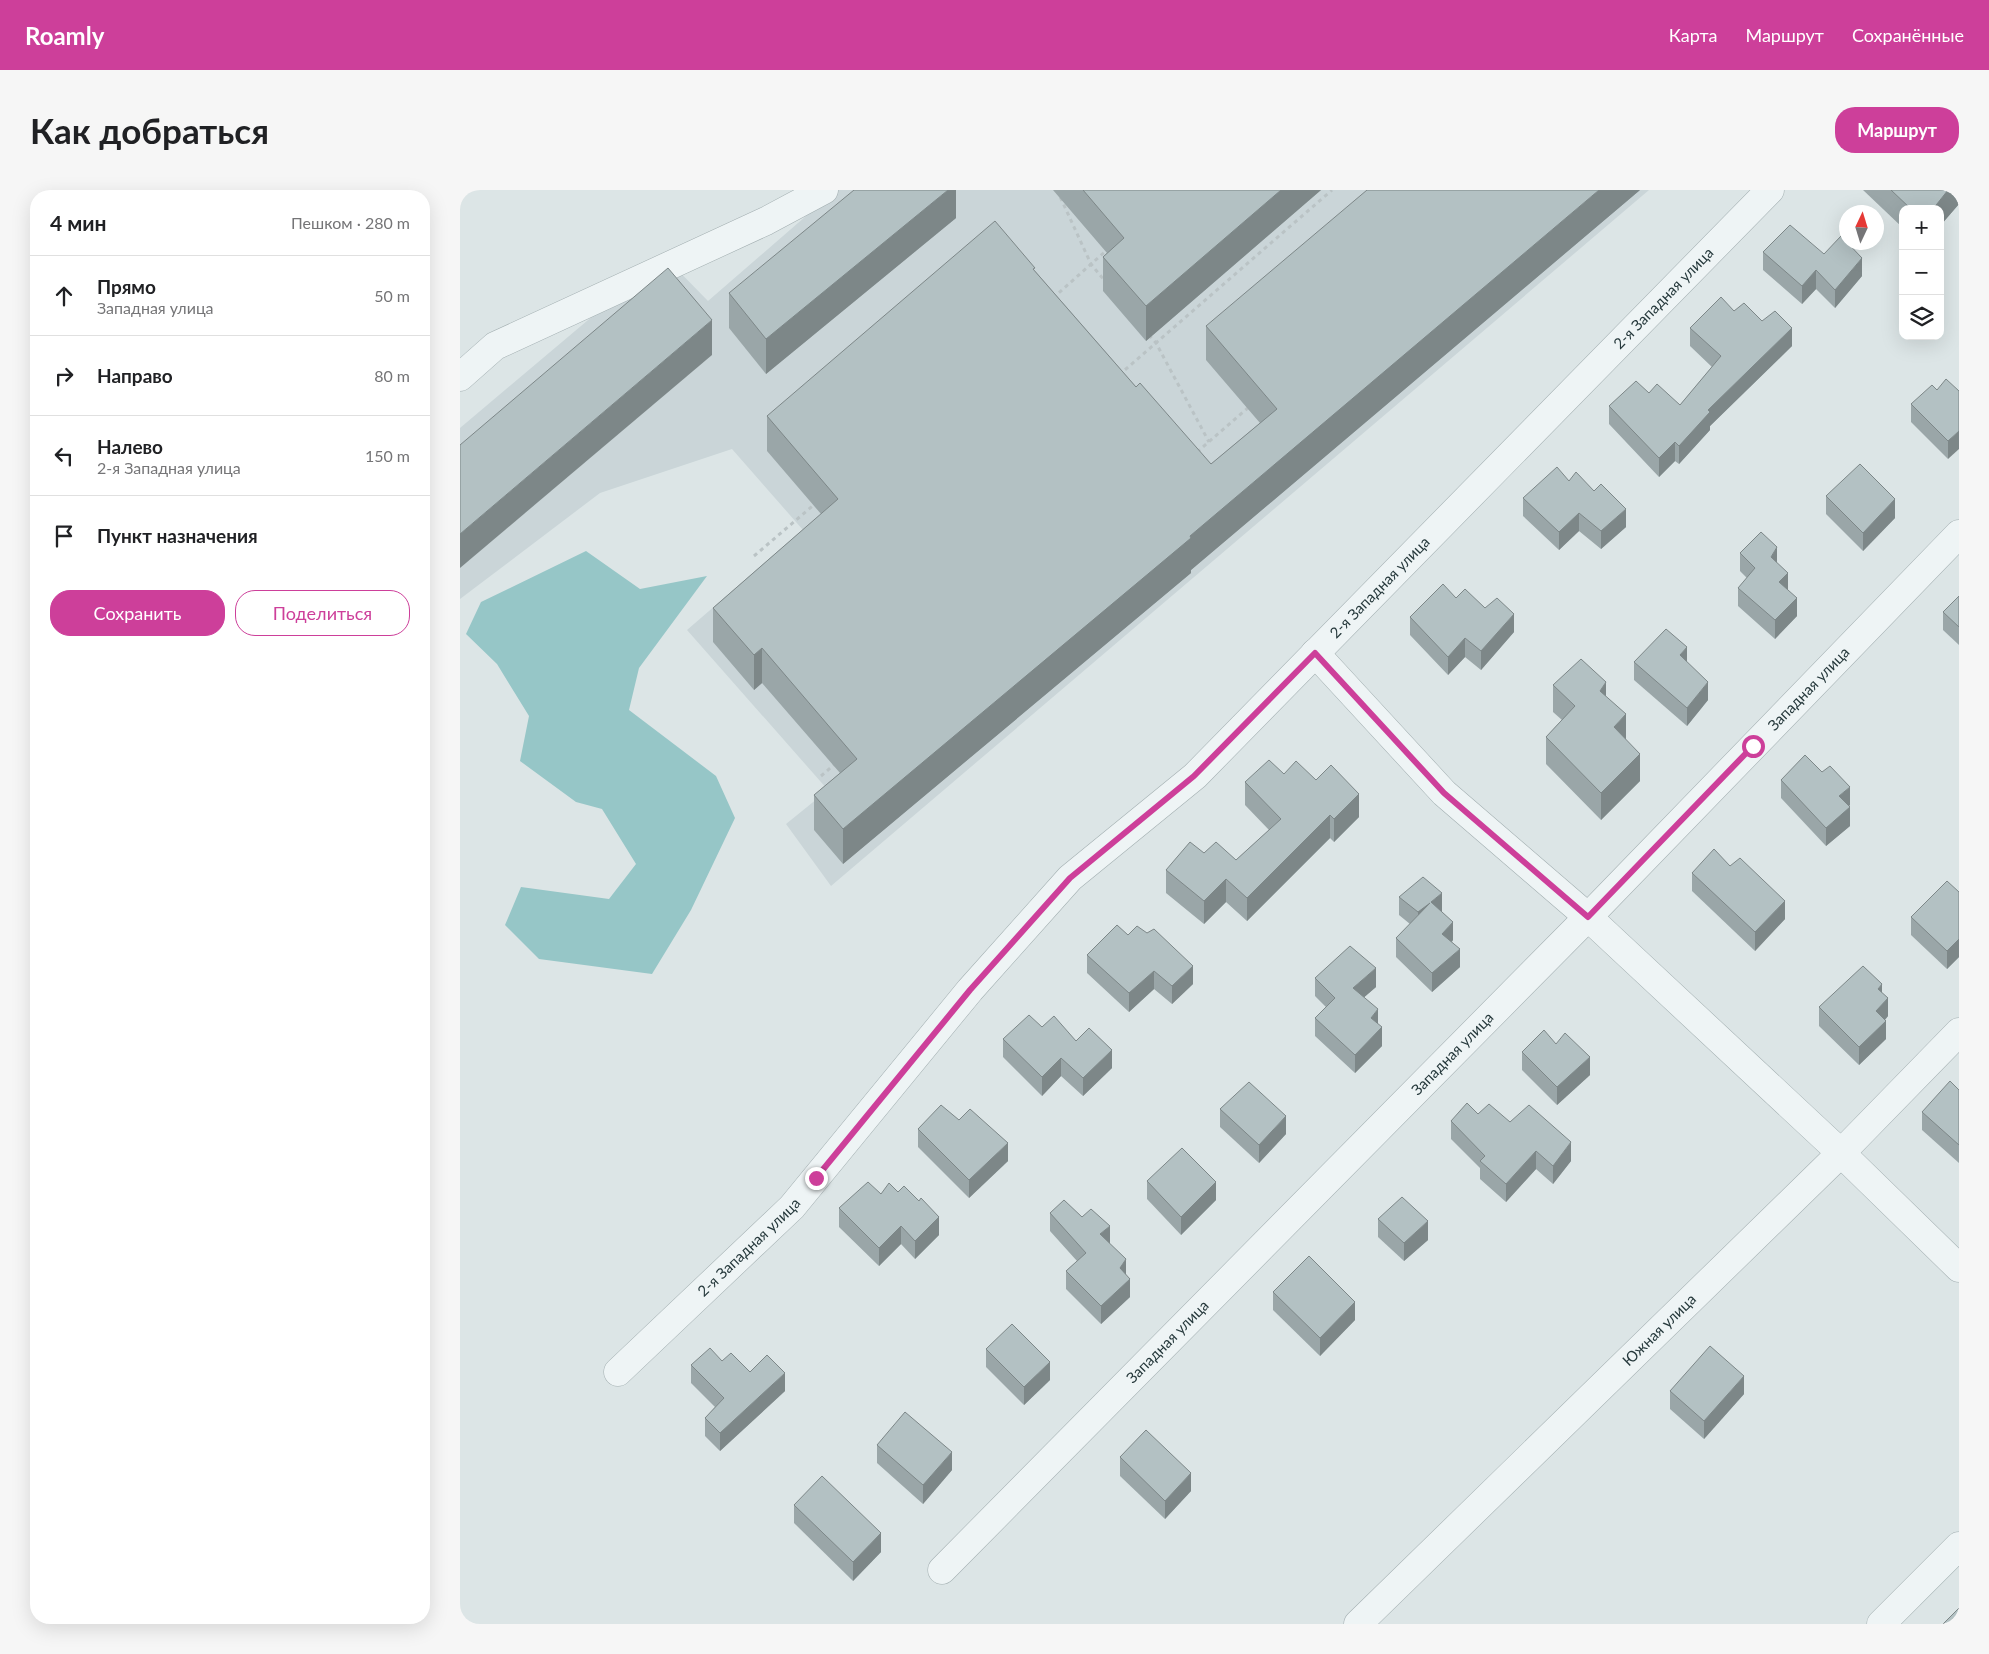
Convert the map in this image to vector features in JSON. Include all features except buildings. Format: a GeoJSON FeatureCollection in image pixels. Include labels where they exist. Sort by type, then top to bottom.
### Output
{"type":"FeatureCollection","features":[{"type":"Feature","properties":{"kind":"street"},"geometry":{"type":"LineString","coordinates":[[460,377],[495,346],[766,221],[824,190]]}},
{"type":"Feature","properties":{"kind":"street","name":"2-я Западная улица"},"geometry":{"type":"LineString","coordinates":[[618,1372],[792,1207],[970,990],[1070,878],[1194,776],[1770,190]]}},
{"type":"Feature","properties":{"kind":"street","name":"Западная улица"},"geometry":{"type":"LineString","coordinates":[[942,1570],[1588,917],[1959,534]]}},
{"type":"Feature","properties":{"kind":"street"},"geometry":{"type":"LineString","coordinates":[[1315,653],[1444,793],[1588,917],[1841,1153],[1959,1268]]}},
{"type":"Feature","properties":{"kind":"street","name":"Южная улица"},"geometry":{"type":"LineString","coordinates":[[1358,1624],[1841,1153],[1959,1032]]}},
{"type":"Feature","properties":{"kind":"street"},"geometry":{"type":"LineString","coordinates":[[1881,1624],[1959,1546]]}},
{"type":"Feature","properties":{"kind":"path"},"geometry":{"type":"LineString","coordinates":[[1057,190],[1092,264],[1109,286]]}},
{"type":"Feature","properties":{"kind":"path"},"geometry":{"type":"LineString","coordinates":[[1119,376],[1332,190]]}},
{"type":"Feature","properties":{"kind":"path"},"geometry":{"type":"LineString","coordinates":[[1046,303],[1113,246]]}},
{"type":"Feature","properties":{"kind":"path"},"geometry":{"type":"LineString","coordinates":[[1144,329],[1156,343],[1209,442]]}},
{"type":"Feature","properties":{"kind":"path"},"geometry":{"type":"LineString","coordinates":[[1194,455],[1254,403]]}},
{"type":"Feature","properties":{"kind":"path"},"geometry":{"type":"LineString","coordinates":[[754,556],[822,498]]}},
{"type":"Feature","properties":{"kind":"path"},"geometry":{"type":"LineString","coordinates":[[821,776],[844,757]]}},
{"type":"Feature","properties":{"kind":"shaded area"},"geometry":{"type":"Polygon","coordinates":[[[836,190],[1649,190],[831,886],[786,824],[828,790],[687,630],[803,530],[732,449],[600,493],[460,599],[460,428],[664,256],[708,301],[836,190]]]}},
{"type":"Feature","properties":{"kind":"water"},"geometry":{"type":"Polygon","coordinates":[[[586,551],[640,589],[707,576],[639,668],[629,710],[716,776],[735,818],[691,910],[652,974],[539,959],[505,925],[521,887],[609,899],[636,864],[602,809],[576,802],[520,761],[529,716],[497,664],[466,634],[481,602],[586,551]]]}},
{"type":"Feature","properties":{"kind":"route"},"geometry":{"type":"LineString","coordinates":[[816,1178],[970,990],[1070,878],[1194,776],[1315,653],[1444,793],[1588,917],[1753,746]]}}]}
